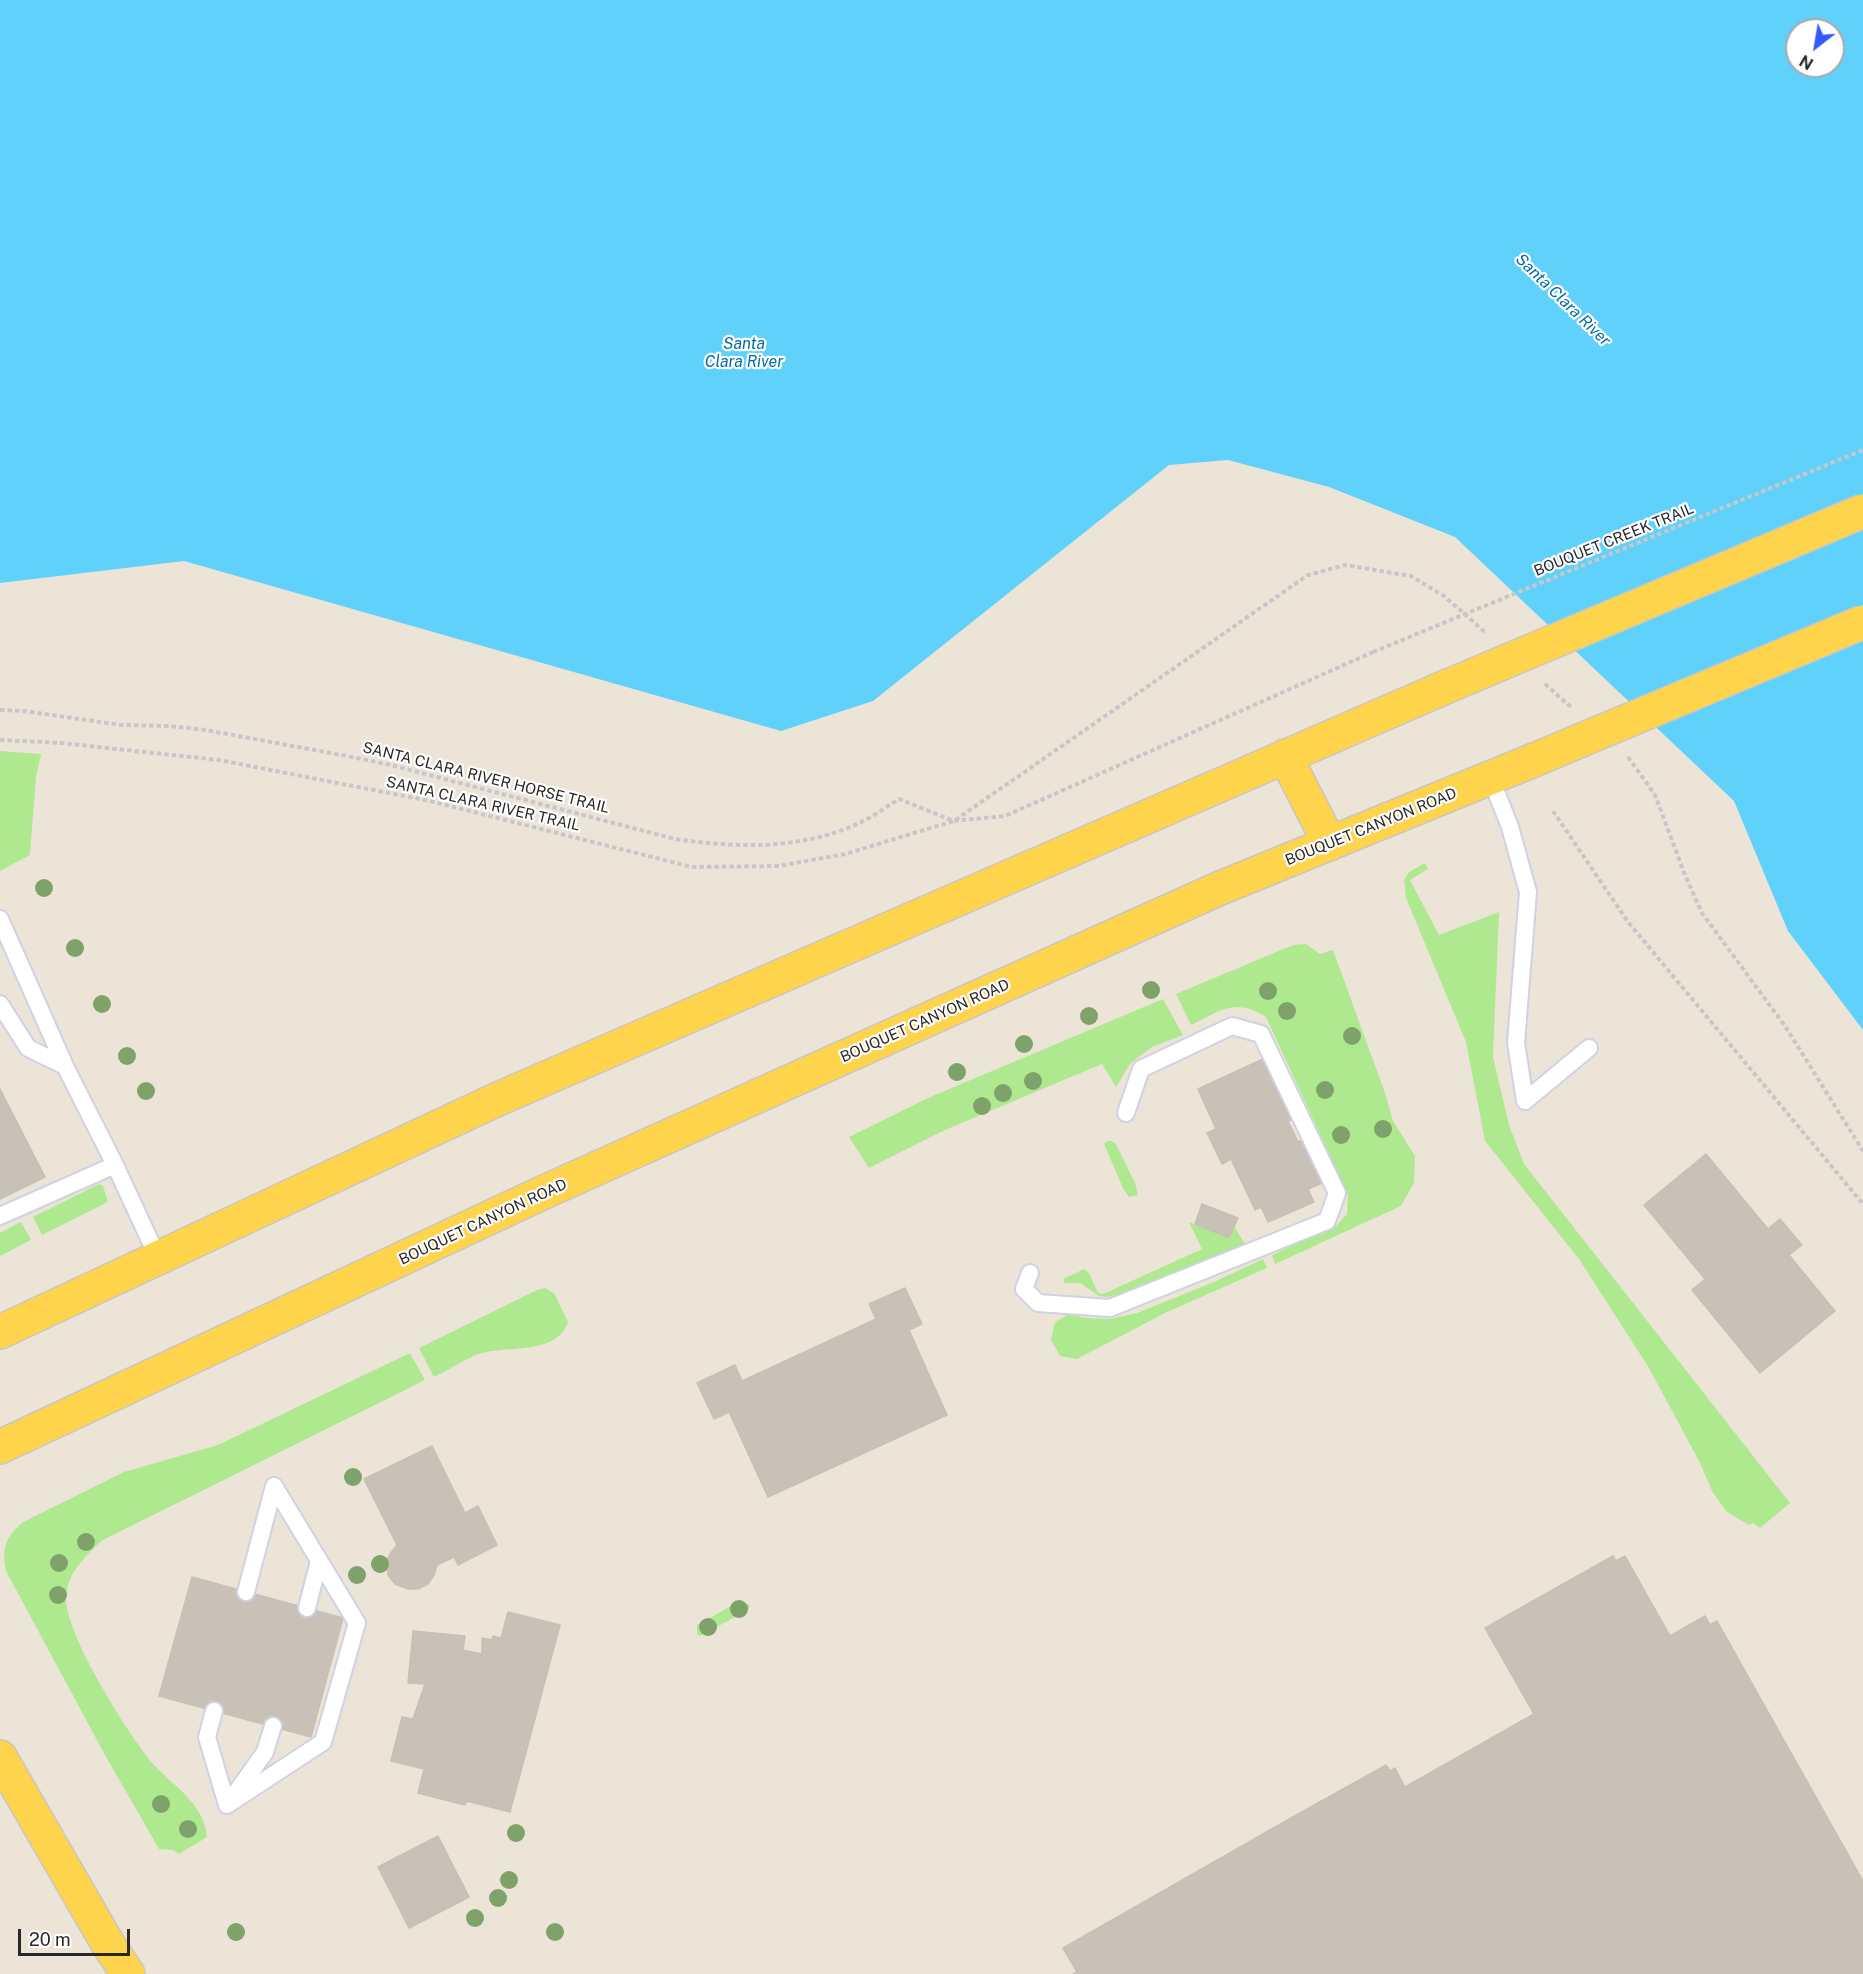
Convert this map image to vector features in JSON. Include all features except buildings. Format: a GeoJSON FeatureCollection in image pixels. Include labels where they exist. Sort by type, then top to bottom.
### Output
{"type":"FeatureCollection","features":[{"type":"Feature","properties":{"kind":"main road"},"geometry":{"type":"LineString","coordinates":[[0,1332],[498,1099],[1285,756],[1863,511]]}},
{"type":"Feature","properties":{"kind":"main road","name":"BOUQUET CANYON ROAD"},"geometry":{"type":"LineString","coordinates":[[0,1447],[542,1193],[1207,894],[1863,622]]}},
{"type":"Feature","properties":{"kind":"main road"},"geometry":{"type":"LineString","coordinates":[[1285,756],[1330,844]]}},
{"type":"Feature","properties":{"kind":"main road"},"geometry":{"type":"LineString","coordinates":[[0,1757],[108,1944],[128,1974]]}},
{"type":"Feature","properties":{"kind":"lane"},"geometry":{"type":"LineString","coordinates":[[1491,778],[1510,827],[1528,892],[1516,1043],[1525,1101],[1589,1048]]}},
{"type":"Feature","properties":{"kind":"lane"},"geometry":{"type":"LineString","coordinates":[[0,919],[65,1066],[115,1165],[158,1258]]}},
{"type":"Feature","properties":{"kind":"lane"},"geometry":{"type":"LineString","coordinates":[[0,1004],[28,1048],[65,1066]]}},
{"type":"Feature","properties":{"kind":"lane"},"geometry":{"type":"LineString","coordinates":[[1030,1273],[1024,1289],[1038,1303],[1110,1308],[1327,1221],[1337,1193],[1261,1034],[1232,1026],[1141,1069],[1126,1113]]}},
{"type":"Feature","properties":{"kind":"lane"},"geometry":{"type":"LineString","coordinates":[[0,1216],[115,1165]]}},
{"type":"Feature","properties":{"kind":"lane"},"geometry":{"type":"LineString","coordinates":[[227,1805],[323,1742],[357,1623],[274,1486],[246,1592]]}},
{"type":"Feature","properties":{"kind":"lane"},"geometry":{"type":"LineString","coordinates":[[307,1608],[319,1561]]}},
{"type":"Feature","properties":{"kind":"lane"},"geometry":{"type":"LineString","coordinates":[[214,1711],[207,1737],[227,1805]]}},
{"type":"Feature","properties":{"kind":"lane"},"geometry":{"type":"LineString","coordinates":[[227,1805],[265,1752],[273,1726]]}},
{"type":"Feature","properties":{"kind":"path","name":"BOUQUET CREEK TRAIL"},"geometry":{"type":"LineString","coordinates":[[954,821],[1005,816],[1373,652],[1863,450]]}},
{"type":"Feature","properties":{"kind":"path","name":"SANTA CLARA RIVER HORSE TRAIL"},"geometry":{"type":"LineString","coordinates":[[0,710],[121,724],[206,730],[347,756],[391,765],[675,839],[716,845],[774,845],[813,838],[859,824],[899,799],[954,821]]}},
{"type":"Feature","properties":{"kind":"path","name":"SANTA CLARA RIVER TRAIL"},"geometry":{"type":"LineString","coordinates":[[0,740],[61,743],[219,760],[430,801],[692,867],[779,866],[845,854],[954,821]]}},
{"type":"Feature","properties":{"kind":"path"},"geometry":{"type":"LineString","coordinates":[[1553,811],[1628,922],[1863,1204]]}},
{"type":"Feature","properties":{"kind":"green space"},"geometry":{"type":"Polygon","coordinates":[[[0,751],[41,754],[36,777],[30,855],[0,871],[0,751]]]}},
{"type":"Feature","properties":{"kind":"green space"},"geometry":{"type":"Polygon","coordinates":[[[1425,863],[1428,869],[1410,880],[1439,935],[1499,912],[1493,1057],[1509,1125],[1524,1164],[1790,1503],[1760,1528],[1753,1523],[1749,1525],[1727,1512],[1713,1493],[1700,1463],[1649,1368],[1579,1259],[1485,1141],[1466,1042],[1406,898],[1404,880],[1409,872],[1425,863]]]}},
{"type":"Feature","properties":{"kind":"green space"},"geometry":{"type":"Polygon","coordinates":[[[1306,944],[1320,954],[1333,950],[1393,1121],[1415,1156],[1414,1183],[1401,1206],[1275,1264],[1272,1255],[1337,1225],[1347,1214],[1348,1195],[1266,1017],[1255,1011],[1236,1007],[1219,1011],[1191,1025],[1176,994],[1293,945],[1306,944]]]}},
{"type":"Feature","properties":{"kind":"green space"},"geometry":{"type":"Polygon","coordinates":[[[1163,999],[1183,1035],[1152,1047],[1130,1064],[1116,1087],[1102,1064],[945,1130],[869,1168],[849,1137],[928,1098],[1163,999]]]}},
{"type":"Feature","properties":{"kind":"green space"},"geometry":{"type":"Polygon","coordinates":[[[1107,1141],[1116,1144],[1135,1183],[1138,1195],[1129,1197],[1123,1188],[1104,1144],[1107,1141]]]}},
{"type":"Feature","properties":{"kind":"green space"},"geometry":{"type":"Polygon","coordinates":[[[99,1184],[103,1186],[108,1202],[42,1235],[33,1217],[99,1184]]]}},
{"type":"Feature","properties":{"kind":"green space"},"geometry":{"type":"Polygon","coordinates":[[[21,1222],[31,1240],[0,1256],[0,1233],[21,1222]]]}},
{"type":"Feature","properties":{"kind":"green space"},"geometry":{"type":"Polygon","coordinates":[[[1189,1222],[1229,1238],[1234,1226],[1246,1246],[1138,1289],[1108,1297],[1099,1296],[1080,1283],[1065,1283],[1063,1279],[1084,1269],[1089,1273],[1098,1293],[1103,1294],[1202,1249],[1189,1222]]]}},
{"type":"Feature","properties":{"kind":"green space"},"geometry":{"type":"Polygon","coordinates":[[[1263,1259],[1267,1268],[1167,1312],[1077,1359],[1060,1356],[1051,1340],[1055,1322],[1069,1314],[1085,1318],[1109,1319],[1137,1313],[1214,1282],[1263,1259]]]}},
{"type":"Feature","properties":{"kind":"green space"},"geometry":{"type":"Polygon","coordinates":[[[545,1288],[554,1293],[568,1322],[562,1333],[541,1345],[476,1355],[434,1377],[419,1348],[545,1288]]]}},
{"type":"Feature","properties":{"kind":"green space"},"geometry":{"type":"Polygon","coordinates":[[[410,1353],[425,1380],[101,1541],[73,1573],[66,1598],[76,1636],[87,1660],[130,1733],[155,1766],[188,1797],[205,1825],[207,1837],[179,1854],[173,1850],[159,1849],[105,1755],[6,1571],[4,1556],[9,1538],[23,1522],[124,1472],[218,1445],[410,1353]]]}},
{"type":"Feature","properties":{"kind":"green space"},"geometry":{"type":"Polygon","coordinates":[[[740,1601],[750,1605],[748,1610],[700,1636],[697,1634],[697,1625],[740,1601]]]}},
{"type":"Feature","properties":{"kind":"water","name":"Santa Clara River"},"geometry":{"type":"Polygon","coordinates":[[[0,0],[1863,0],[1863,1030],[1788,931],[1734,801],[1455,537],[1329,487],[1228,460],[1169,465],[873,701],[781,731],[184,561],[0,583],[0,0]]]}}]}
